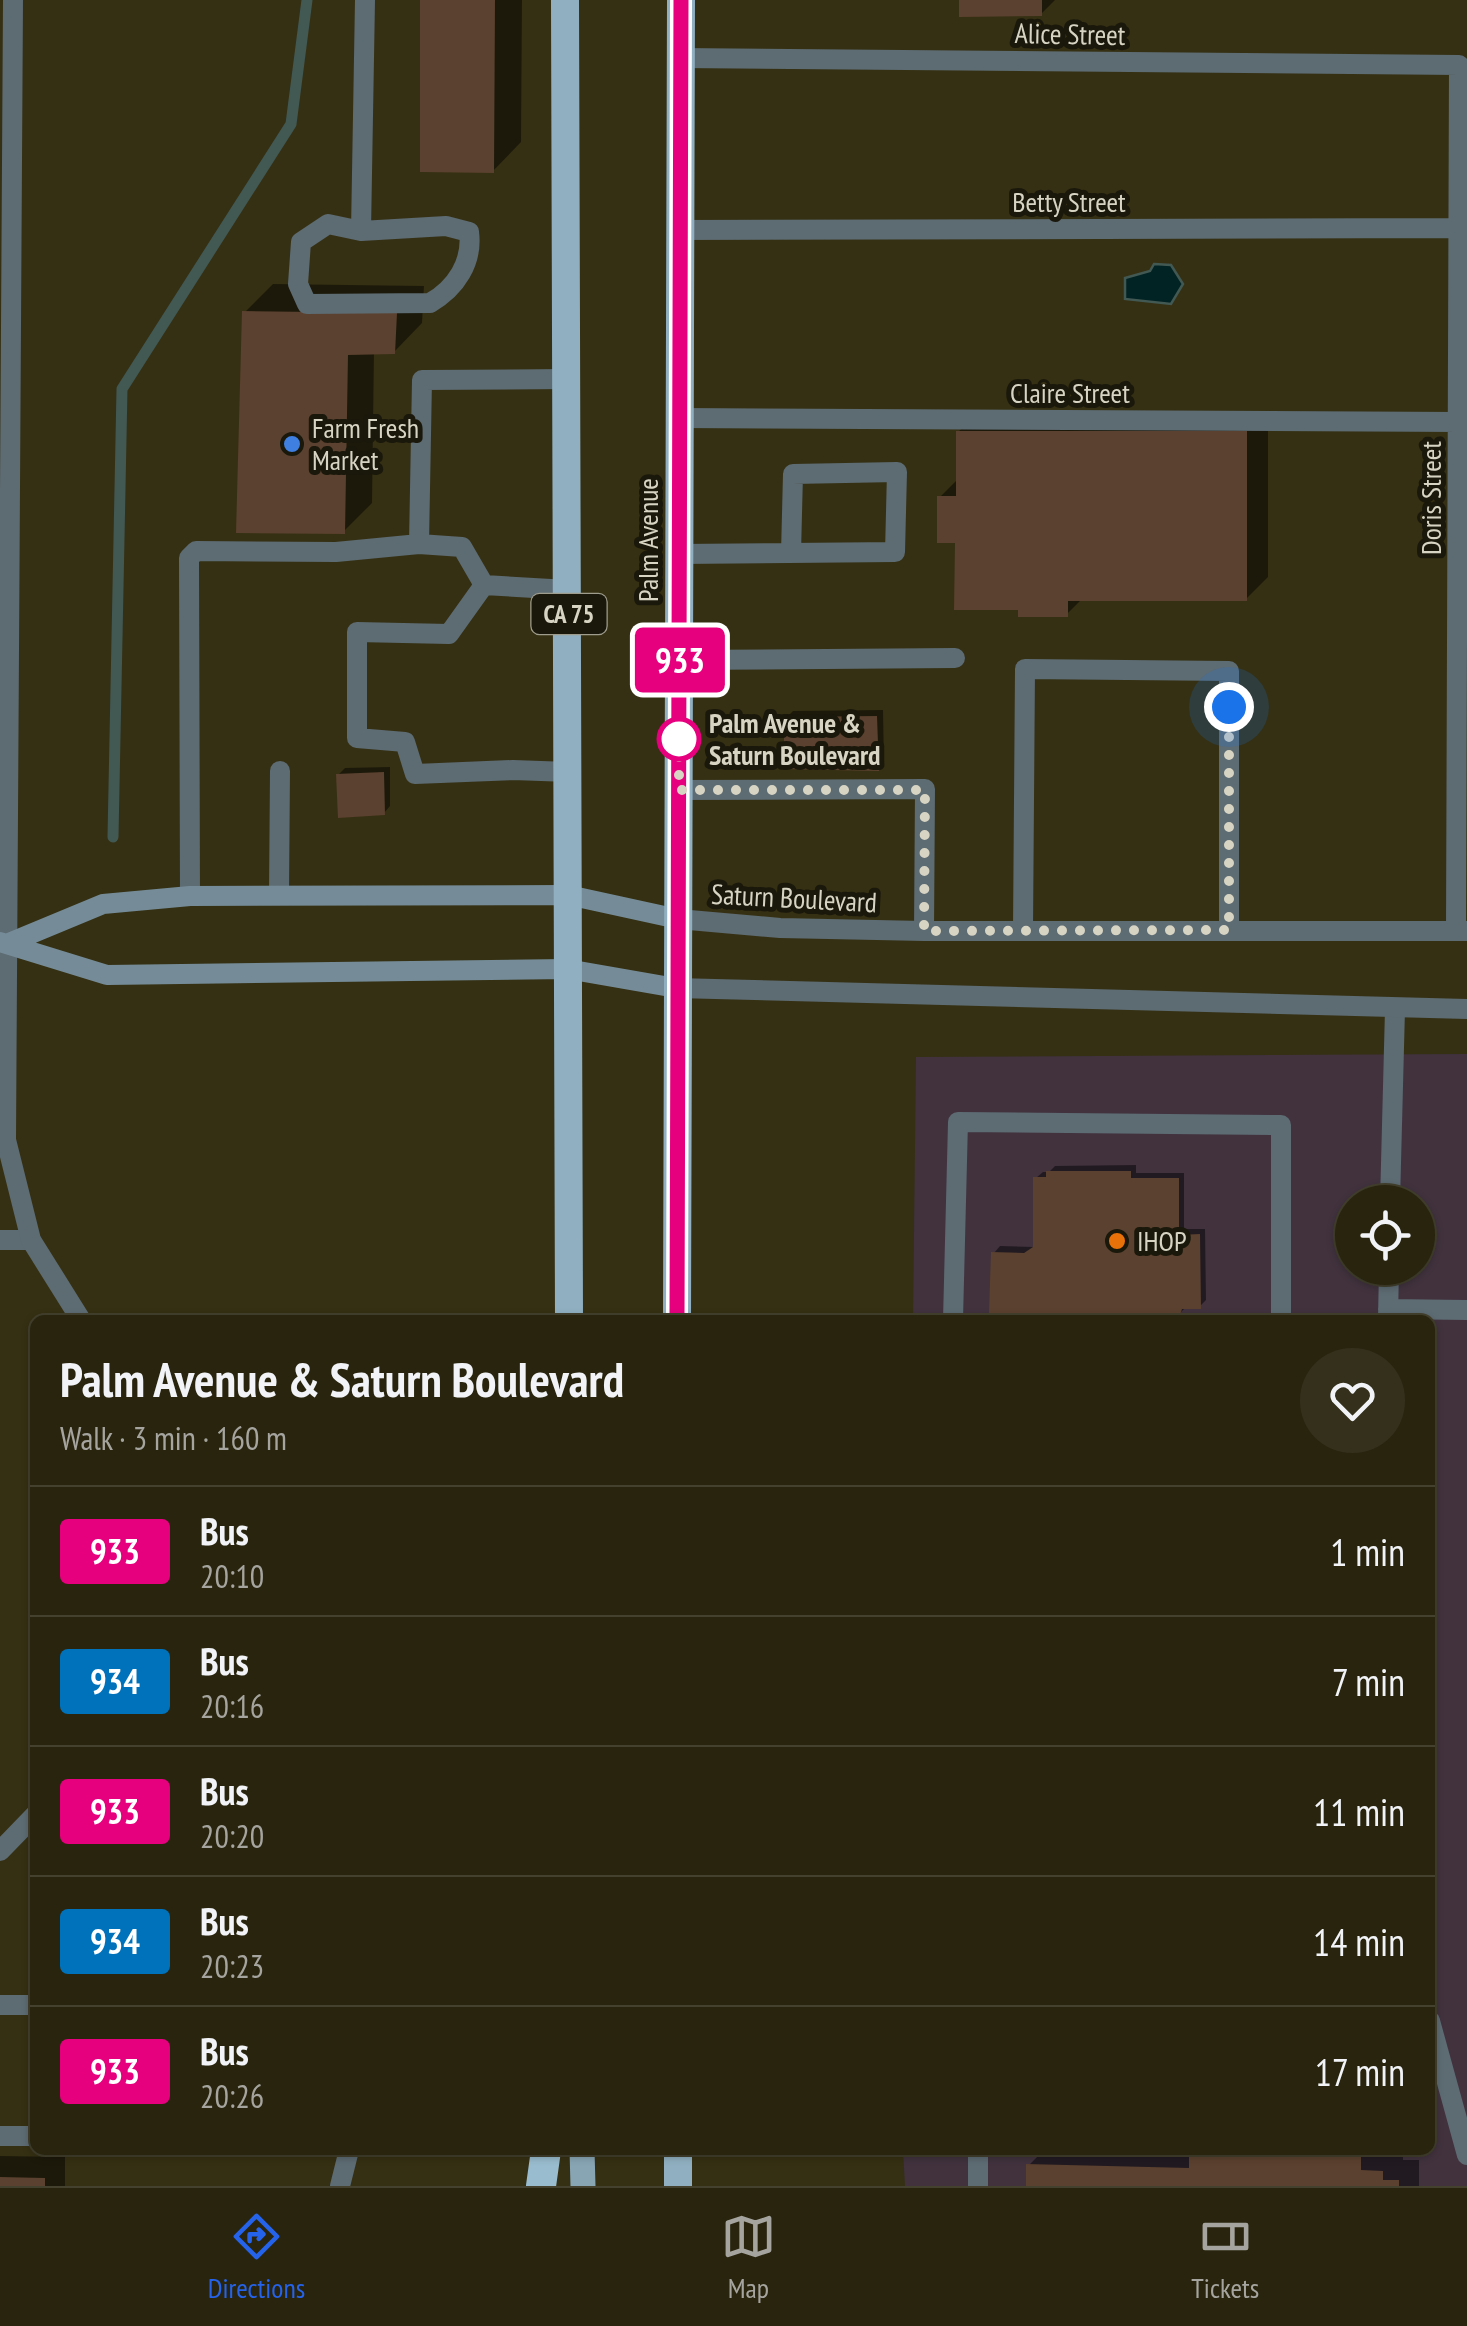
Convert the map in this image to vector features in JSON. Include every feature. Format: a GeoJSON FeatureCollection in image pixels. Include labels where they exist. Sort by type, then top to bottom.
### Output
{"type":"FeatureCollection","features":[{"type":"Feature","properties":{"kind":"highway","name":"CA 75"},"geometry":{"type":"LineString","coordinates":[[565,0],[569,1315]]}},
{"type":"Feature","properties":{"kind":"highway","name":"Palm Avenue"},"geometry":{"type":"LineString","coordinates":[[677,1315],[681,0]]}},
{"type":"Feature","properties":{"kind":"highway"},"geometry":{"type":"LineString","coordinates":[[541,2186],[545,2155]]}},
{"type":"Feature","properties":{"kind":"highway"},"geometry":{"type":"LineString","coordinates":[[678,2155],[678,2186]]}},
{"type":"Feature","properties":{"kind":"main road","name":"Saturn Boulevard"},"geometry":{"type":"LineString","coordinates":[[4,942],[103,904],[190,896],[568,895],[678,919]]}},
{"type":"Feature","properties":{"kind":"main road"},"geometry":{"type":"LineString","coordinates":[[4,942],[108,975],[566,969],[676,988]]}},
{"type":"Feature","properties":{"kind":"main road"},"geometry":{"type":"LineString","coordinates":[[582,2155],[583,2186]]}},
{"type":"Feature","properties":{"kind":"street"},"geometry":{"type":"LineString","coordinates":[[361,231],[365,0]]}},
{"type":"Feature","properties":{"kind":"street"},"geometry":{"type":"LineString","coordinates":[[9,7],[6,1140],[31,1240],[78,1315]]}},
{"type":"Feature","properties":{"kind":"street","name":"Alice Street"},"geometry":{"type":"LineString","coordinates":[[680,58],[1459,65]]}},
{"type":"Feature","properties":{"kind":"street","name":"Doris Street"},"geometry":{"type":"LineString","coordinates":[[1459,65],[1462,930]]}},
{"type":"Feature","properties":{"kind":"street"},"geometry":{"type":"LineString","coordinates":[[328,224],[361,231],[446,226],[468,232],[471,250],[461,273],[443,296],[430,303],[308,304],[298,284],[302,242],[328,224]]}},
{"type":"Feature","properties":{"kind":"street","name":"Betty Street"},"geometry":{"type":"LineString","coordinates":[[680,230],[1458,228]]}},
{"type":"Feature","properties":{"kind":"street"},"geometry":{"type":"LineString","coordinates":[[418,544],[422,380],[567,379]]}},
{"type":"Feature","properties":{"kind":"street","name":"Claire Street"},"geometry":{"type":"LineString","coordinates":[[681,418],[1459,422]]}},
{"type":"Feature","properties":{"kind":"street"},"geometry":{"type":"LineString","coordinates":[[680,554],[792,553],[896,552],[897,472],[793,474],[792,553]]}},
{"type":"Feature","properties":{"kind":"street"},"geometry":{"type":"LineString","coordinates":[[190,896],[189,558],[196,550],[336,552],[418,544],[462,547],[484,584]]}},
{"type":"Feature","properties":{"kind":"street"},"geometry":{"type":"LineString","coordinates":[[484,584],[568,590]]}},
{"type":"Feature","properties":{"kind":"street"},"geometry":{"type":"LineString","coordinates":[[484,584],[450,634],[357,632],[357,738],[406,742],[414,774],[569,772]]}},
{"type":"Feature","properties":{"kind":"street"},"geometry":{"type":"LineString","coordinates":[[680,660],[955,658]]}},
{"type":"Feature","properties":{"kind":"street"},"geometry":{"type":"LineString","coordinates":[[1023,930],[1025,669],[1042,669],[1229,672],[1229,930]]}},
{"type":"Feature","properties":{"kind":"street"},"geometry":{"type":"LineString","coordinates":[[279,895],[280,771]]}},
{"type":"Feature","properties":{"kind":"street"},"geometry":{"type":"LineString","coordinates":[[679,790],[925,790],[924,931]]}},
{"type":"Feature","properties":{"kind":"street","name":"Saturn Boulevard"},"geometry":{"type":"LineString","coordinates":[[678,919],[780,928],[924,931],[1462,930]]}},
{"type":"Feature","properties":{"kind":"street"},"geometry":{"type":"LineString","coordinates":[[676,988],[1467,1009]]}},
{"type":"Feature","properties":{"kind":"street"},"geometry":{"type":"LineString","coordinates":[[1390,1185],[1394,1009]]}},
{"type":"Feature","properties":{"kind":"street"},"geometry":{"type":"LineString","coordinates":[[953,1315],[958,1122],[977,1122],[1282,1125],[1280,1315]]}},
{"type":"Feature","properties":{"kind":"street"},"geometry":{"type":"LineString","coordinates":[[0,1240],[31,1240]]}},
{"type":"Feature","properties":{"kind":"street"},"geometry":{"type":"LineString","coordinates":[[1389,1285],[1388,1314],[1467,1310]]}},
{"type":"Feature","properties":{"kind":"street"},"geometry":{"type":"LineString","coordinates":[[0,1851],[30,1820]]}},
{"type":"Feature","properties":{"kind":"street"},"geometry":{"type":"LineString","coordinates":[[0,2005],[30,2005]]}},
{"type":"Feature","properties":{"kind":"street"},"geometry":{"type":"LineString","coordinates":[[1435,2039],[1467,2154]]}},
{"type":"Feature","properties":{"kind":"street"},"geometry":{"type":"LineString","coordinates":[[0,2136],[30,2136]]}},
{"type":"Feature","properties":{"kind":"street"},"geometry":{"type":"LineString","coordinates":[[340,2186],[348,2155]]}},
{"type":"Feature","properties":{"kind":"street"},"geometry":{"type":"LineString","coordinates":[[978,2155],[978,2186]]}},
{"type":"Feature","properties":{"kind":"shaded area"},"geometry":{"type":"Polygon","coordinates":[[[1467,1054],[1467,2186],[905,2186],[903,2155],[1435,2155],[1435,1315],[913,1315],[916,1057],[1467,1054]]]}},
{"type":"Feature","properties":{"kind":"water"},"geometry":{"type":"Polygon","coordinates":[[[1154,264],[1171,265],[1183,284],[1171,304],[1125,299],[1125,278],[1150,271],[1154,264]]]}},
{"type":"Feature","properties":{"kind":"building"},"geometry":{"type":"Polygon","coordinates":[[[420,0],[495,0],[494,173],[420,172],[420,0]]]}},
{"type":"Feature","properties":{"kind":"building"},"geometry":{"type":"Polygon","coordinates":[[[959,0],[1042,0],[1042,16],[959,17],[959,0]]]}},
{"type":"Feature","properties":{"kind":"building","name":"Farm Fresh Market"},"geometry":{"type":"Polygon","coordinates":[[[242,311],[397,313],[395,354],[348,355],[345,534],[236,533],[242,311]]]}},
{"type":"Feature","properties":{"kind":"building"},"geometry":{"type":"Polygon","coordinates":[[[956,431],[1247,431],[1247,601],[1068,601],[1068,617],[1018,617],[1018,610],[954,610],[955,543],[937,543],[937,496],[956,496],[956,431]]]}},
{"type":"Feature","properties":{"kind":"building"},"geometry":{"type":"Polygon","coordinates":[[[877,716],[879,771],[784,769],[784,717],[877,716]]]}},
{"type":"Feature","properties":{"kind":"building"},"geometry":{"type":"Polygon","coordinates":[[[384,772],[385,815],[338,818],[336,774],[384,772]]]}},
{"type":"Feature","properties":{"kind":"building","name":"IHOP"},"geometry":{"type":"Polygon","coordinates":[[[1046,1171],[1131,1171],[1131,1178],[1179,1178],[1179,1235],[1200,1234],[1201,1309],[1182,1309],[1180,1315],[989,1313],[991,1252],[1024,1253],[1033,1247],[1033,1177],[1046,1177],[1046,1171]]]}},
{"type":"Feature","properties":{"kind":"building"},"geometry":{"type":"Polygon","coordinates":[[[1189,2155],[1361,2155],[1361,2170],[1383,2171],[1383,2180],[1399,2180],[1399,2186],[1026,2186],[1026,2164],[1189,2168],[1189,2155]]]}},
{"type":"Feature","properties":{"kind":"building"},"geometry":{"type":"Polygon","coordinates":[[[0,2177],[45,2178],[45,2186],[0,2186],[0,2177]]]}},
{"type":"Feature","properties":{"kind":"waterway"},"geometry":{"type":"LineString","coordinates":[[113,837],[122,389],[291,124],[307,0]]}},
{"type":"Feature","properties":{"kind":"bus line","name":"933"},"geometry":{"type":"LineString","coordinates":[[677,1315],[681,0]]}},
{"type":"Feature","properties":{"kind":"place","name":"Farm Fresh Market"},"geometry":{"type":"Point","coordinates":[292,444]}},
{"type":"Feature","properties":{"kind":"place","name":"Palm Avenue & Saturn Boulevard"},"geometry":{"type":"Point","coordinates":[679,739]}},
{"type":"Feature","properties":{"kind":"place","name":"IHOP"},"geometry":{"type":"Point","coordinates":[1117,1241]}},
{"type":"Feature","properties":{"kind":"route"},"geometry":{"type":"LineString","coordinates":[[679,739],[679,790],[925,790],[924,931],[1229,930],[1229,707]]}}]}
